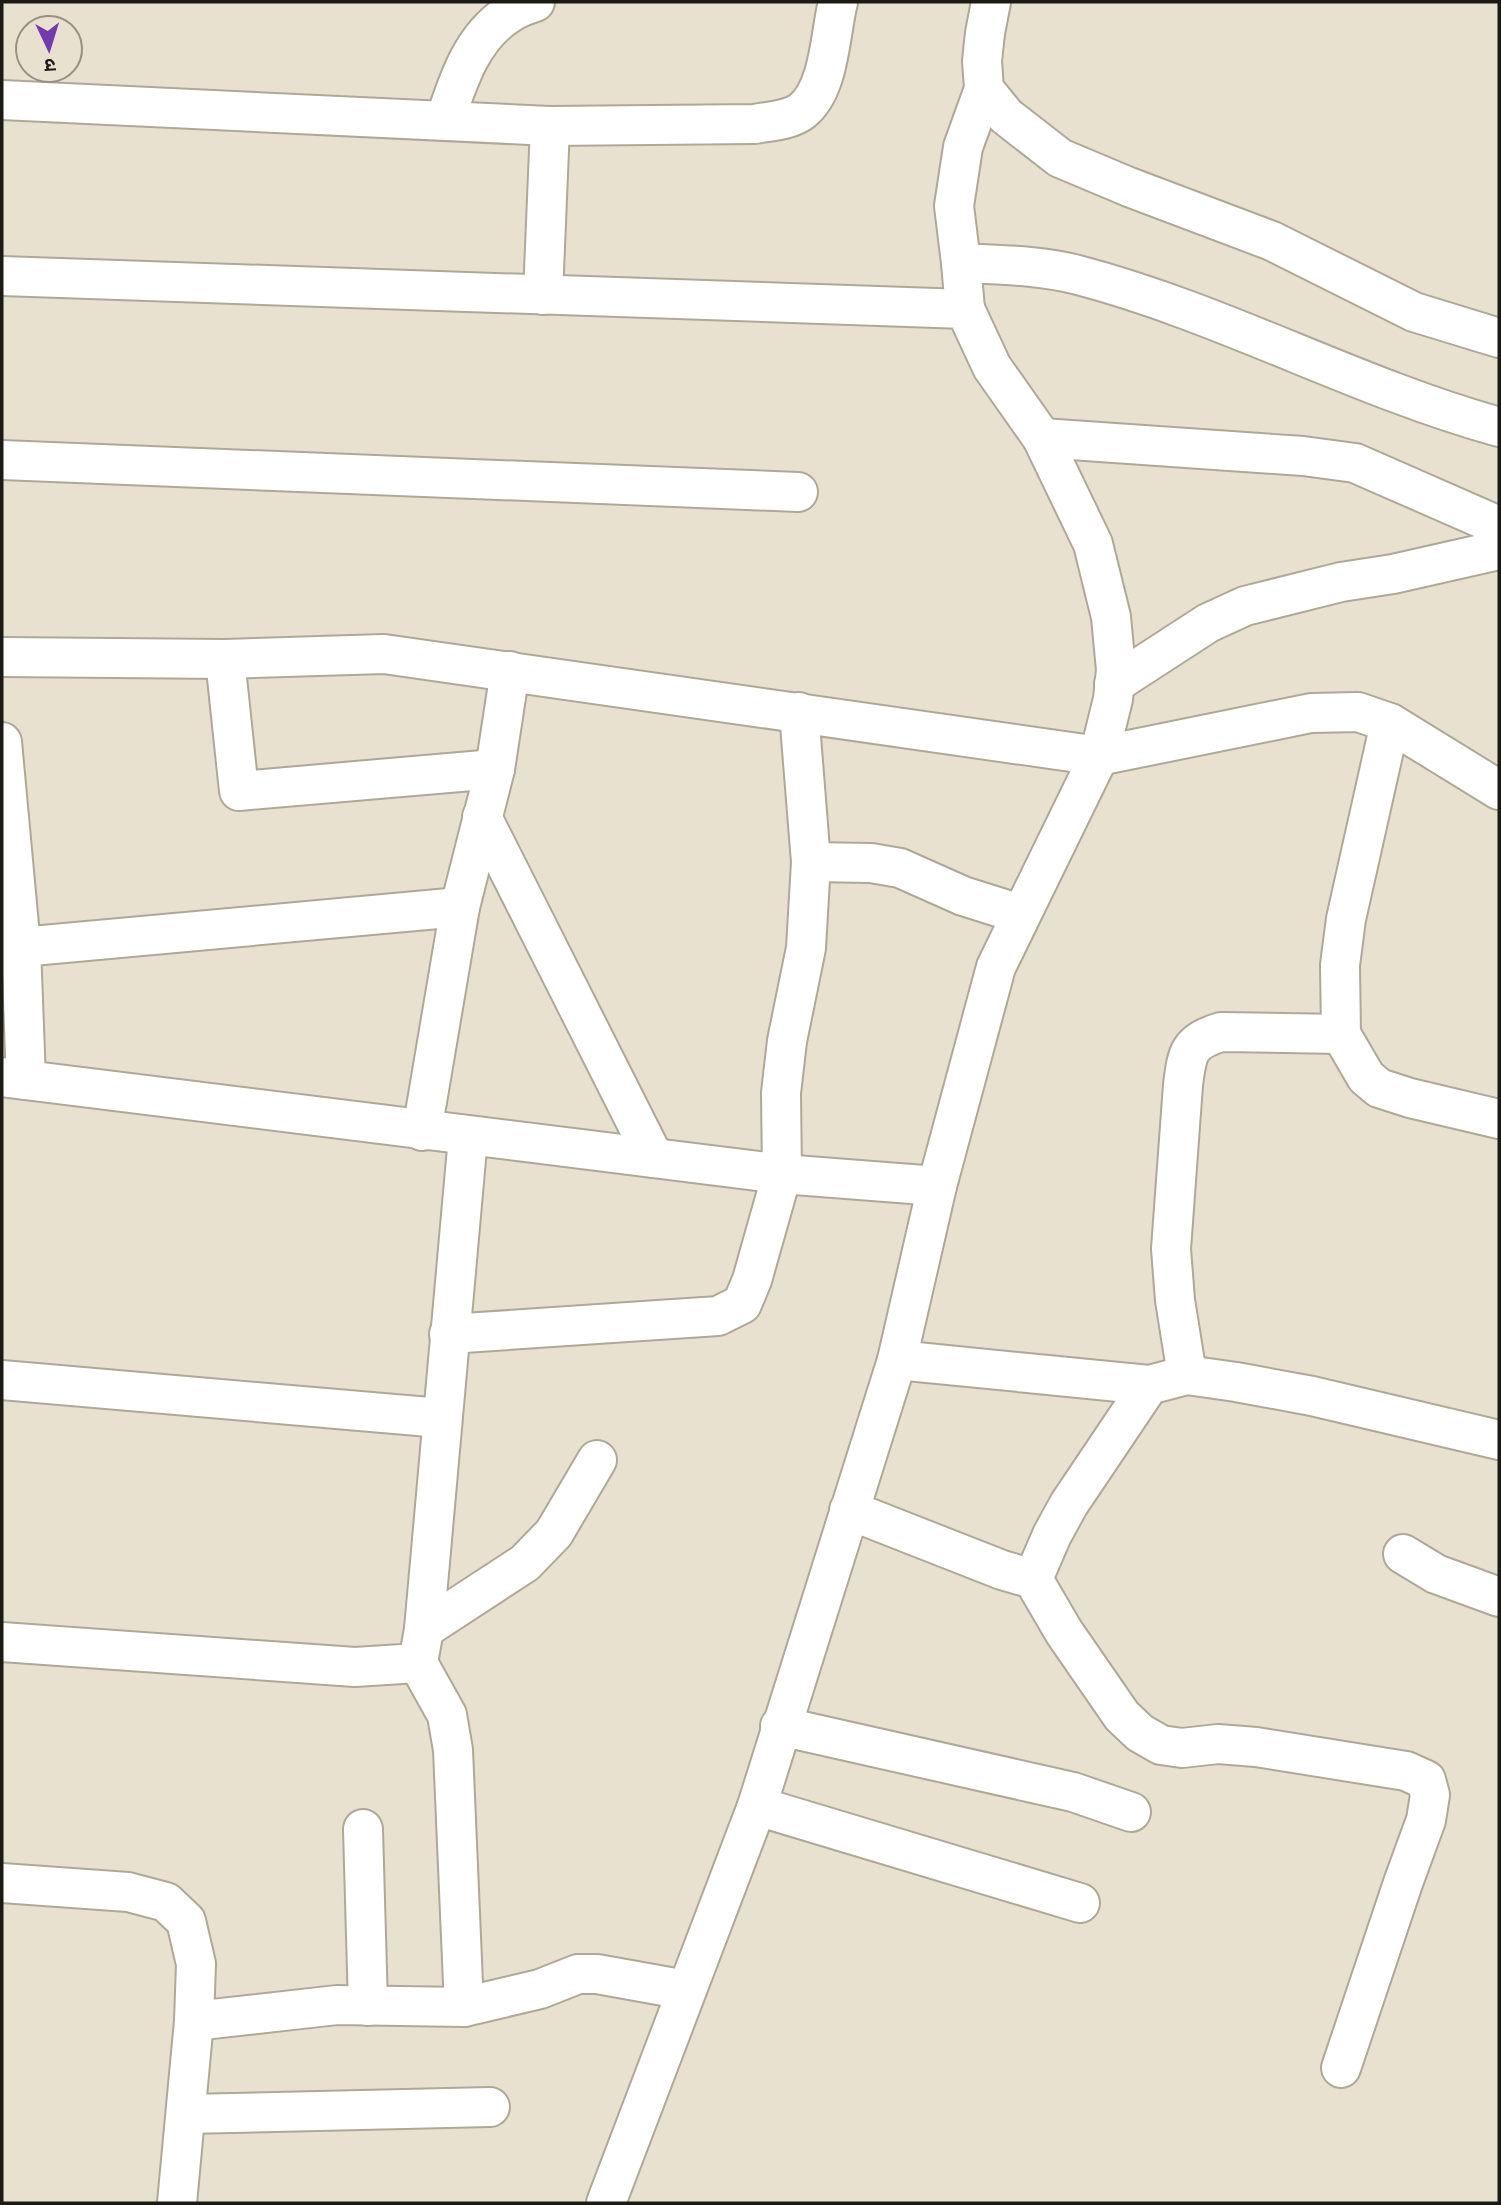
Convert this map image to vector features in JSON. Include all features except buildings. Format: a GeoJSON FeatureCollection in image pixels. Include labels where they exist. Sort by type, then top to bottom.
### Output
{"type":"FeatureCollection","features":[{"type":"Feature","properties":{"kind":"street"},"geometry":{"type":"LineString","coordinates":[[445,121],[458,81],[482,37],[509,13],[535,2]]}},
{"type":"Feature","properties":{"kind":"street"},"geometry":{"type":"LineString","coordinates":[[2,100],[550,126],[755,124],[784,120],[802,111],[817,92],[830,50],[838,2]]}},
{"type":"Feature","properties":{"kind":"street"},"geometry":{"type":"LineString","coordinates":[[606,2203],[757,1806],[897,1360],[937,1186],[996,967],[1099,755],[1106,731],[1116,670],[1111,617],[1093,544],[1042,438],[992,367],[965,309],[954,206],[963,147],[984,89],[982,61],[991,2]]}},
{"type":"Feature","properties":{"kind":"street"},"geometry":{"type":"LineString","coordinates":[[984,89],[1006,117],[1060,158],[1272,241],[1415,312],[1499,338]]}},
{"type":"Feature","properties":{"kind":"street"},"geometry":{"type":"LineString","coordinates":[[543,295],[550,126]]}},
{"type":"Feature","properties":{"kind":"street"},"geometry":{"type":"LineString","coordinates":[[961,263],[1019,265],[1076,275],[1145,296],[1449,413],[1499,427]]}},
{"type":"Feature","properties":{"kind":"street"},"geometry":{"type":"LineString","coordinates":[[2,276],[965,309]]}},
{"type":"Feature","properties":{"kind":"street"},"geometry":{"type":"LineString","coordinates":[[1042,438],[1303,456],[1355,463],[1499,526]]}},
{"type":"Feature","properties":{"kind":"street"},"geometry":{"type":"LineString","coordinates":[[2,460],[798,492]]}},
{"type":"Feature","properties":{"kind":"street"},"geometry":{"type":"LineString","coordinates":[[1114,684],[1208,623],[1245,606],[1341,582],[1393,574],[1499,550]]}},
{"type":"Feature","properties":{"kind":"street"},"geometry":{"type":"LineString","coordinates":[[2,657],[225,659],[384,654],[1099,755],[1311,713],[1358,712],[1390,723],[1499,790]]}},
{"type":"Feature","properties":{"kind":"street"},"geometry":{"type":"LineString","coordinates":[[225,659],[239,791],[495,769]]}},
{"type":"Feature","properties":{"kind":"street"},"geometry":{"type":"LineString","coordinates":[[422,1131],[460,906],[495,769],[510,671]]}},
{"type":"Feature","properties":{"kind":"street"},"geometry":{"type":"LineString","coordinates":[[449,1335],[718,1316],[742,1304],[752,1280],[782,1174],[781,1093],[787,1041],[806,948],[811,862],[800,712]]}},
{"type":"Feature","properties":{"kind":"street"},"geometry":{"type":"LineString","coordinates":[[1390,723],[1346,919],[1340,965],[1341,1034],[1366,1077],[1379,1088],[1499,1119]]}},
{"type":"Feature","properties":{"kind":"street"},"geometry":{"type":"LineString","coordinates":[[2,743],[21,947],[14,1079],[782,1174],[937,1186]]}},
{"type":"Feature","properties":{"kind":"street"},"geometry":{"type":"LineString","coordinates":[[482,817],[654,1158]]}},
{"type":"Feature","properties":{"kind":"street"},"geometry":{"type":"LineString","coordinates":[[811,862],[871,863],[900,868],[963,896],[1020,914]]}},
{"type":"Feature","properties":{"kind":"street"},"geometry":{"type":"LineString","coordinates":[[21,947],[460,906]]}},
{"type":"Feature","properties":{"kind":"street"},"geometry":{"type":"LineString","coordinates":[[1187,1376],[1175,1300],[1171,1249],[1183,1086],[1186,1061],[1192,1045],[1204,1037],[1221,1032],[1341,1034]]}},
{"type":"Feature","properties":{"kind":"street"},"geometry":{"type":"LineString","coordinates":[[464,2007],[453,1750],[447,1715],[421,1646],[468,1137]]}},
{"type":"Feature","properties":{"kind":"street"},"geometry":{"type":"LineString","coordinates":[[897,1360],[1149,1385],[1187,1376],[1301,1394],[1499,1440]]}},
{"type":"Feature","properties":{"kind":"street"},"geometry":{"type":"LineString","coordinates":[[2,1380],[441,1418]]}},
{"type":"Feature","properties":{"kind":"street"},"geometry":{"type":"LineString","coordinates":[[1032,1579],[1069,1504],[1149,1385]]}},
{"type":"Feature","properties":{"kind":"street"},"geometry":{"type":"LineString","coordinates":[[2,1642],[355,1667],[421,1646],[524,1563],[554,1533],[597,1460]]}},
{"type":"Feature","properties":{"kind":"street"},"geometry":{"type":"LineString","coordinates":[[849,1510],[1002,1570],[1032,1579],[1064,1632],[1122,1716],[1140,1733],[1161,1745],[1182,1748],[1218,1744],[1256,1747],[1406,1771],[1426,1780],[1430,1795],[1426,1820],[1341,2068]]}},
{"type":"Feature","properties":{"kind":"street"},"geometry":{"type":"LineString","coordinates":[[1403,1554],[1436,1574],[1499,1597]]}},
{"type":"Feature","properties":{"kind":"street"},"geometry":{"type":"LineString","coordinates":[[780,1726],[1073,1792],[1131,1812]]}},
{"type":"Feature","properties":{"kind":"street"},"geometry":{"type":"LineString","coordinates":[[757,1806],[1080,1903]]}},
{"type":"Feature","properties":{"kind":"street"},"geometry":{"type":"LineString","coordinates":[[363,1829],[368,2006]]}},
{"type":"Feature","properties":{"kind":"street"},"geometry":{"type":"LineString","coordinates":[[2,1883],[128,1892],[166,1902],[186,1921],[196,1965],[194,2021],[177,2203]]}},
{"type":"Feature","properties":{"kind":"street"},"geometry":{"type":"LineString","coordinates":[[194,2021],[337,2005],[464,2007],[540,1989],[578,1974],[686,1990]]}},
{"type":"Feature","properties":{"kind":"street"},"geometry":{"type":"LineString","coordinates":[[186,2114],[490,2107]]}}]}
